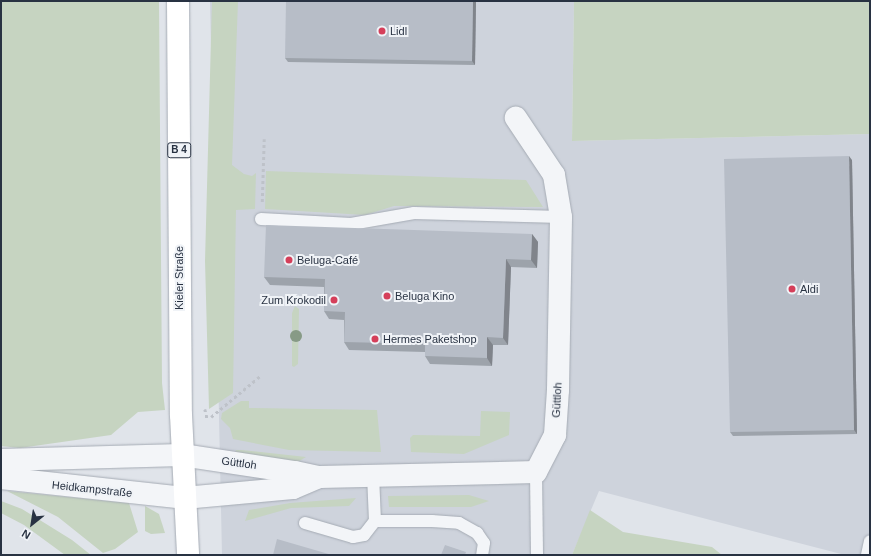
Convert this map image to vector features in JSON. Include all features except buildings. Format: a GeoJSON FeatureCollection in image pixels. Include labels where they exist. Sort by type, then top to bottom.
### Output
{"type":"FeatureCollection","features":[{"type":"Feature","properties":{"kind":"main road","name":"Kieler Straße"},"geometry":{"type":"LineString","coordinates":[[178,1],[182,455],[188,555]]}},
{"type":"Feature","properties":{"kind":"street","name":"Güttloh"},"geometry":{"type":"LineString","coordinates":[[182,455],[295,472],[319,478],[536,472],[555,435],[558,390],[561,217],[554,175],[516,118]]}},
{"type":"Feature","properties":{"kind":"street"},"geometry":{"type":"LineString","coordinates":[[1,460],[182,455]]}},
{"type":"Feature","properties":{"kind":"street","name":"Heidkampstraße"},"geometry":{"type":"LineString","coordinates":[[1,478],[184,498]]}},
{"type":"Feature","properties":{"kind":"street","name":"Güttloh"},"geometry":{"type":"LineString","coordinates":[[184,498],[293,488],[319,478]]}},
{"type":"Feature","properties":{"kind":"lane"},"geometry":{"type":"LineString","coordinates":[[261,219],[351,224],[414,213],[561,217]]}},
{"type":"Feature","properties":{"kind":"lane"},"geometry":{"type":"LineString","coordinates":[[536,472],[537,555]]}},
{"type":"Feature","properties":{"kind":"lane"},"geometry":{"type":"LineString","coordinates":[[305,523],[353,537],[364,535],[374,521],[373,476]]}},
{"type":"Feature","properties":{"kind":"lane"},"geometry":{"type":"LineString","coordinates":[[374,521],[432,521],[458,523],[477,533],[484,544],[482,555]]}},
{"type":"Feature","properties":{"kind":"lane"},"geometry":{"type":"LineString","coordinates":[[867,555],[870,541]]}},
{"type":"Feature","properties":{"kind":"path"},"geometry":{"type":"LineString","coordinates":[[261,219],[264,138]]}},
{"type":"Feature","properties":{"kind":"path"},"geometry":{"type":"LineString","coordinates":[[211,417],[260,376]]}},
{"type":"Feature","properties":{"kind":"shaded area"},"geometry":{"type":"Polygon","coordinates":[[[210,1],[574,1],[572,141],[870,134],[870,555],[845,555],[599,491],[572,555],[222,555],[210,1]]]}},
{"type":"Feature","properties":{"kind":"green space"},"geometry":{"type":"Polygon","coordinates":[[[1,1],[159,1],[162,383],[165,410],[138,412],[111,435],[20,448],[1,446],[1,1]]]}},
{"type":"Feature","properties":{"kind":"green space"},"geometry":{"type":"Polygon","coordinates":[[[212,1],[238,1],[232,165],[244,174],[252,176],[256,173],[255,209],[236,210],[233,393],[209,409],[205,261],[212,1]]]}},
{"type":"Feature","properties":{"kind":"green space"},"geometry":{"type":"Polygon","coordinates":[[[574,1],[870,1],[870,134],[572,141],[574,1]]]}},
{"type":"Feature","properties":{"kind":"green space"},"geometry":{"type":"Polygon","coordinates":[[[266,171],[526,180],[543,207],[394,206],[365,215],[265,209],[266,171]]]}},
{"type":"Feature","properties":{"kind":"green space"},"geometry":{"type":"Polygon","coordinates":[[[295,306],[299,309],[298,364],[294,367],[292,366],[292,313],[295,306]]]}},
{"type":"Feature","properties":{"kind":"green space"},"geometry":{"type":"Polygon","coordinates":[[[241,401],[249,401],[249,408],[377,410],[381,452],[289,450],[233,439],[230,428],[221,419],[222,413],[241,401]]]}},
{"type":"Feature","properties":{"kind":"green space"},"geometry":{"type":"Polygon","coordinates":[[[481,411],[510,412],[509,435],[464,454],[411,452],[410,438],[413,435],[480,436],[481,411]]]}},
{"type":"Feature","properties":{"kind":"green space"},"geometry":{"type":"Polygon","coordinates":[[[236,450],[306,457],[296,463],[234,454],[236,450]]]}},
{"type":"Feature","properties":{"kind":"green space"},"geometry":{"type":"Polygon","coordinates":[[[7,491],[129,503],[138,532],[115,549],[103,553],[58,517],[7,491]]]}},
{"type":"Feature","properties":{"kind":"green space"},"geometry":{"type":"Polygon","coordinates":[[[469,495],[489,501],[471,507],[389,507],[388,496],[469,495]]]}},
{"type":"Feature","properties":{"kind":"green space"},"geometry":{"type":"Polygon","coordinates":[[[356,498],[349,506],[291,508],[245,521],[249,510],[290,503],[356,498]]]}},
{"type":"Feature","properties":{"kind":"green space"},"geometry":{"type":"Polygon","coordinates":[[[1,501],[22,509],[72,540],[91,555],[65,555],[24,525],[1,513],[1,501]]]}},
{"type":"Feature","properties":{"kind":"green space"},"geometry":{"type":"Polygon","coordinates":[[[145,506],[159,514],[165,533],[151,534],[145,531],[145,506]]]}},
{"type":"Feature","properties":{"kind":"green space"},"geometry":{"type":"Polygon","coordinates":[[[590,510],[623,532],[712,547],[722,555],[572,555],[590,510]]]}},
{"type":"Feature","properties":{"kind":"place","name":"Lidl"},"geometry":{"type":"Point","coordinates":[382,31]}},
{"type":"Feature","properties":{"kind":"place","name":"Beluga-Café"},"geometry":{"type":"Point","coordinates":[289,260]}},
{"type":"Feature","properties":{"kind":"place","name":"Aldi"},"geometry":{"type":"Point","coordinates":[792,289]}},
{"type":"Feature","properties":{"kind":"place","name":"Beluga Kino"},"geometry":{"type":"Point","coordinates":[387,296]}},
{"type":"Feature","properties":{"kind":"place","name":"Zum Krokodil"},"geometry":{"type":"Point","coordinates":[334,300]}},
{"type":"Feature","properties":{"kind":"place","name":"Hermes Paketshop"},"geometry":{"type":"Point","coordinates":[375,339]}}]}
